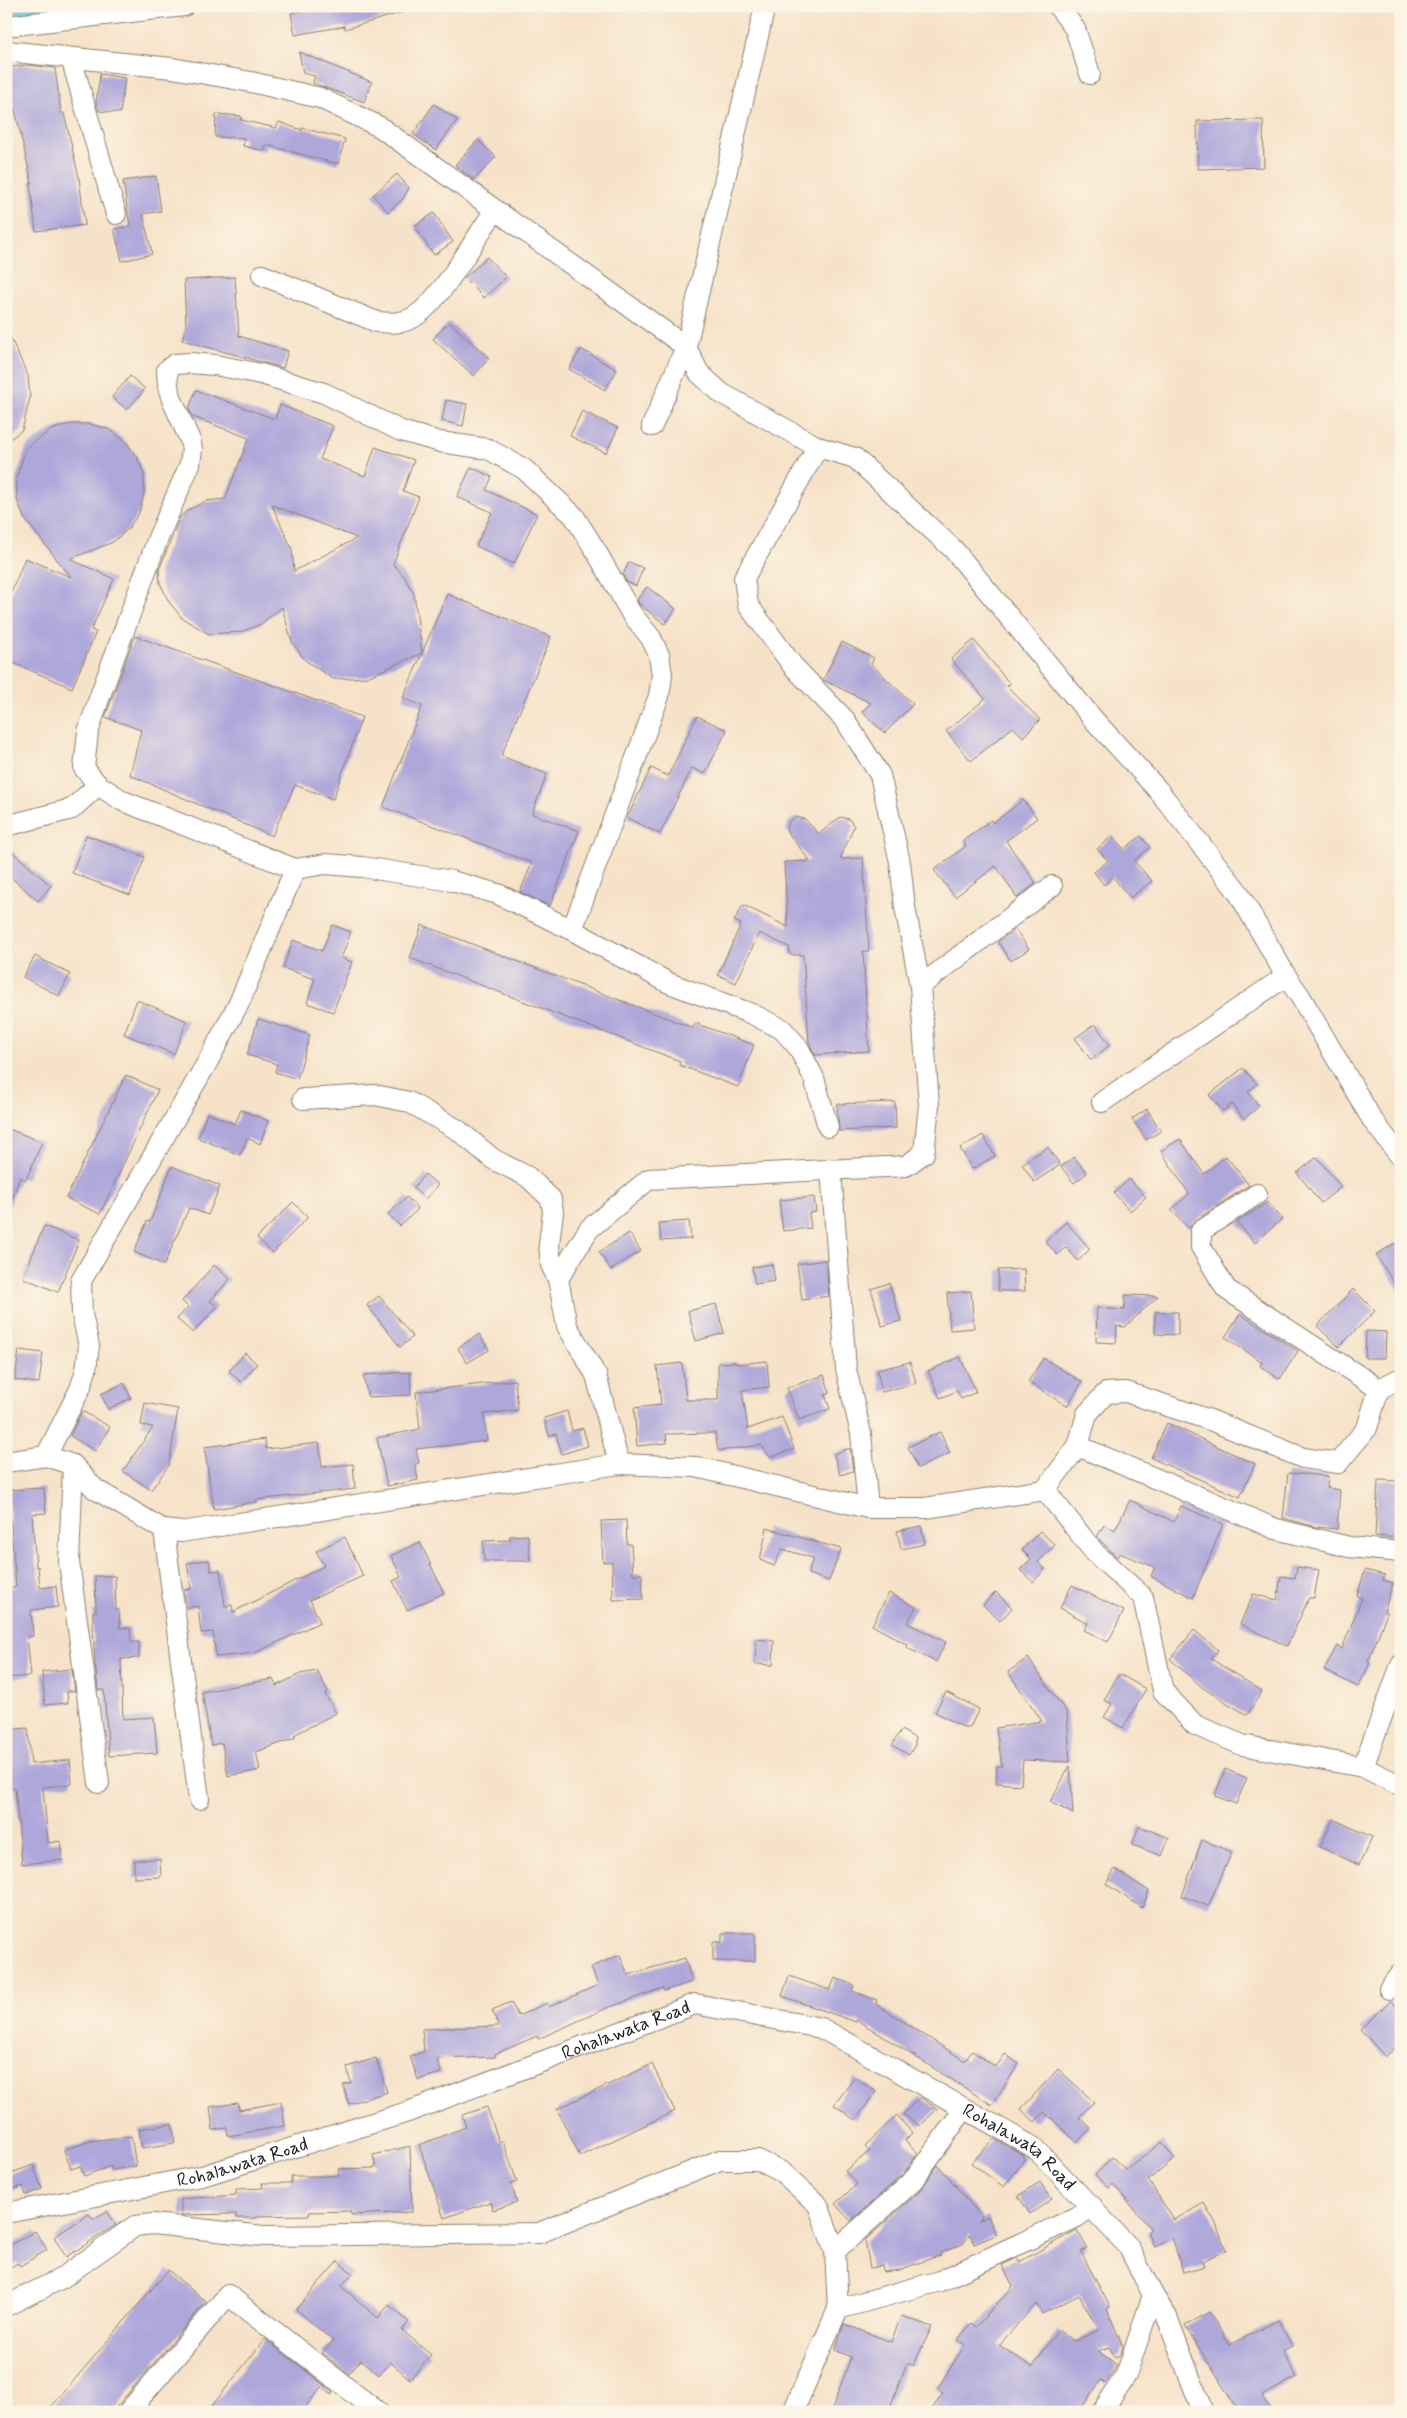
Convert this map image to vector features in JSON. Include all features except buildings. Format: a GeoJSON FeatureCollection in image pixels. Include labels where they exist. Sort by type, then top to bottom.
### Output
{"type":"FeatureCollection","features":[{"type":"Feature","properties":{"kind":"street"},"geometry":{"type":"LineString","coordinates":[[6,26],[184,6]]}},
{"type":"Feature","properties":{"kind":"street"},"geometry":{"type":"LineString","coordinates":[[652,426],[686,347],[765,6]]}},
{"type":"Feature","properties":{"kind":"street"},"geometry":{"type":"LineString","coordinates":[[1058,6],[1076,29],[1090,74]]}},
{"type":"Feature","properties":{"kind":"street"},"geometry":{"type":"LineString","coordinates":[[6,50],[172,68],[320,98],[380,127],[686,347],[699,373],[721,393],[818,447],[855,458],[954,550],[1093,720],[1158,790],[1207,850],[1238,892],[1373,1121],[1401,1157]]}},
{"type":"Feature","properties":{"kind":"street"},"geometry":{"type":"LineString","coordinates":[[71,58],[116,214]]}},
{"type":"Feature","properties":{"kind":"street"},"geometry":{"type":"LineString","coordinates":[[262,275],[377,322],[396,324],[413,318],[429,306],[495,210]]}},
{"type":"Feature","properties":{"kind":"street"},"geometry":{"type":"LineString","coordinates":[[572,930],[659,696],[662,675],[659,655],[651,638],[630,613],[596,551],[574,516],[524,469],[488,449],[440,442],[401,430],[324,393],[261,374],[215,365],[175,364],[167,370],[168,386],[172,400],[190,440],[192,449],[190,464],[158,538],[88,732],[84,768],[98,785],[123,801],[294,869],[326,864],[452,881],[498,894],[572,930],[668,983],[752,1014],[782,1029],[798,1047],[814,1078],[828,1127]]}},
{"type":"Feature","properties":{"kind":"street"},"geometry":{"type":"LineString","coordinates":[[558,1279],[589,1229],[649,1179],[906,1166],[924,1153],[929,1105],[920,986],[905,907],[900,862],[880,775],[845,720],[793,666],[748,605],[744,578],[818,447]]}},
{"type":"Feature","properties":{"kind":"street"},"geometry":{"type":"LineString","coordinates":[[6,826],[72,809],[98,785]]}},
{"type":"Feature","properties":{"kind":"street"},"geometry":{"type":"LineString","coordinates":[[46,1456],[80,1390],[86,1370],[89,1346],[82,1314],[81,1281],[208,1061],[239,1003],[294,869]]}},
{"type":"Feature","properties":{"kind":"street"},"geometry":{"type":"LineString","coordinates":[[920,986],[1052,886]]}},
{"type":"Feature","properties":{"kind":"street"},"geometry":{"type":"LineString","coordinates":[[1102,1102],[1286,976]]}},
{"type":"Feature","properties":{"kind":"street"},"geometry":{"type":"LineString","coordinates":[[303,1099],[375,1095],[409,1102],[458,1130],[493,1160],[528,1178],[551,1200],[553,1212],[549,1244],[551,1265],[558,1279],[567,1326],[596,1375],[620,1464]]}},
{"type":"Feature","properties":{"kind":"street"},"geometry":{"type":"LineString","coordinates":[[831,1170],[846,1370],[860,1434],[868,1508]]}},
{"type":"Feature","properties":{"kind":"street"},"geometry":{"type":"LineString","coordinates":[[1258,1194],[1201,1231],[1200,1248],[1226,1289],[1379,1389]]}},
{"type":"Feature","properties":{"kind":"street"},"geometry":{"type":"LineString","coordinates":[[6,1462],[46,1456],[73,1465],[95,1489],[164,1530],[181,1532],[620,1464],[696,1467],[868,1508],[925,1508],[1045,1490],[1078,1446],[1087,1414],[1106,1393],[1126,1392],[1210,1420],[1303,1458],[1338,1463],[1367,1428],[1379,1389],[1401,1378]]}},
{"type":"Feature","properties":{"kind":"street"},"geometry":{"type":"LineString","coordinates":[[1078,1446],[1276,1529],[1349,1547],[1401,1552]]}},
{"type":"Feature","properties":{"kind":"street"},"geometry":{"type":"LineString","coordinates":[[73,1465],[68,1562],[99,1783]]}},
{"type":"Feature","properties":{"kind":"street"},"geometry":{"type":"LineString","coordinates":[[1045,1490],[1095,1553],[1143,1597],[1163,1691],[1195,1725],[1242,1745],[1363,1767],[1401,1786]]}},
{"type":"Feature","properties":{"kind":"street"},"geometry":{"type":"LineString","coordinates":[[164,1530],[199,1799]]}},
{"type":"Feature","properties":{"kind":"street"},"geometry":{"type":"LineString","coordinates":[[1363,1767],[1401,1665]]}},
{"type":"Feature","properties":{"kind":"street"},"geometry":{"type":"LineString","coordinates":[[1389,1990],[1401,1973]]}},
{"type":"Feature","properties":{"kind":"street","name":"Rohalawata Road"},"geometry":{"type":"LineString","coordinates":[[6,2214],[202,2176],[408,2112],[696,2004],[821,2028],[1035,2148],[1128,2246],[1153,2295],[1167,2316],[1203,2412]]}},
{"type":"Feature","properties":{"kind":"street"},"geometry":{"type":"LineString","coordinates":[[835,2251],[911,2183],[964,2109]]}},
{"type":"Feature","properties":{"kind":"street"},"geometry":{"type":"LineString","coordinates":[[6,2306],[62,2278],[135,2226],[153,2224],[263,2236],[539,2233],[720,2160],[758,2160],[782,2172],[818,2205],[835,2251],[838,2309],[793,2412]]}},
{"type":"Feature","properties":{"kind":"street"},"geometry":{"type":"LineString","coordinates":[[838,2309],[940,2281],[1077,2217],[1092,2206]]}},
{"type":"Feature","properties":{"kind":"street"},"geometry":{"type":"LineString","coordinates":[[128,2412],[228,2295],[378,2412]]}},
{"type":"Feature","properties":{"kind":"street"},"geometry":{"type":"LineString","coordinates":[[1102,2412],[1126,2375],[1153,2295]]}},
{"type":"Feature","properties":{"kind":"water"},"geometry":{"type":"Polygon","coordinates":[[[6,6],[105,6],[6,17],[6,6]]]}}]}
